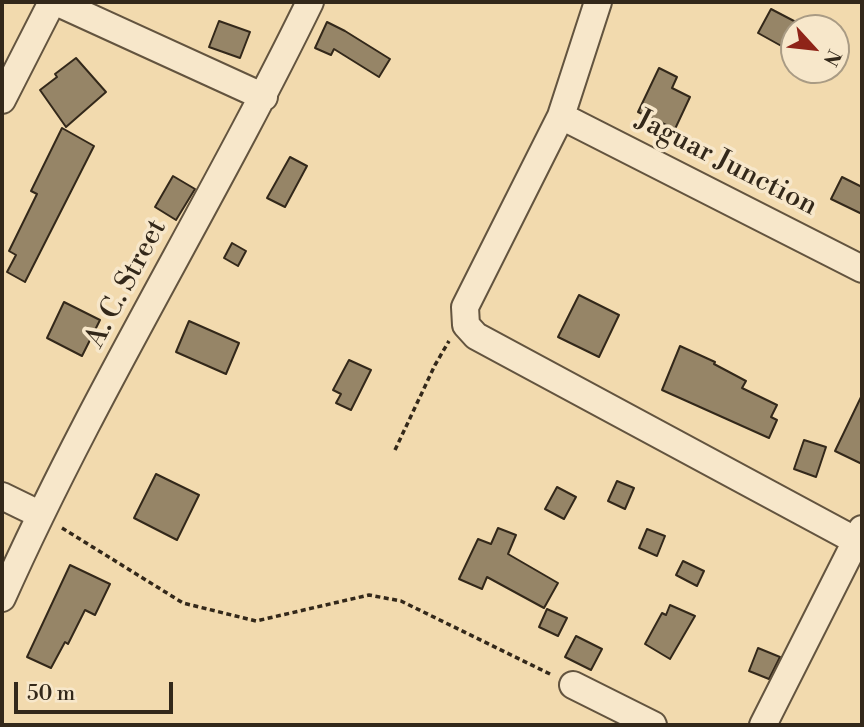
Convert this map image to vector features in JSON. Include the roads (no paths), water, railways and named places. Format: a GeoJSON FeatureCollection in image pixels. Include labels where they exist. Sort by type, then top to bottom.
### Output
{"type":"FeatureCollection","features":[{"type":"Feature","properties":{"kind":"street"},"geometry":{"type":"LineString","coordinates":[[2,100],[54,2],[264,97]]}},
{"type":"Feature","properties":{"kind":"street","name":"A. C. Street"},"geometry":{"type":"LineString","coordinates":[[2,598],[40,514],[264,97],[310,2]]}},
{"type":"Feature","properties":{"kind":"street"},"geometry":{"type":"LineString","coordinates":[[598,2],[561,116],[465,307],[466,325],[476,336],[860,538],[763,725]]}},
{"type":"Feature","properties":{"kind":"street","name":"Jaguar Junction"},"geometry":{"type":"LineString","coordinates":[[561,116],[862,269]]}},
{"type":"Feature","properties":{"kind":"street"},"geometry":{"type":"LineString","coordinates":[[2,496],[40,514]]}},
{"type":"Feature","properties":{"kind":"street"},"geometry":{"type":"LineString","coordinates":[[573,685],[653,725]]}}]}
